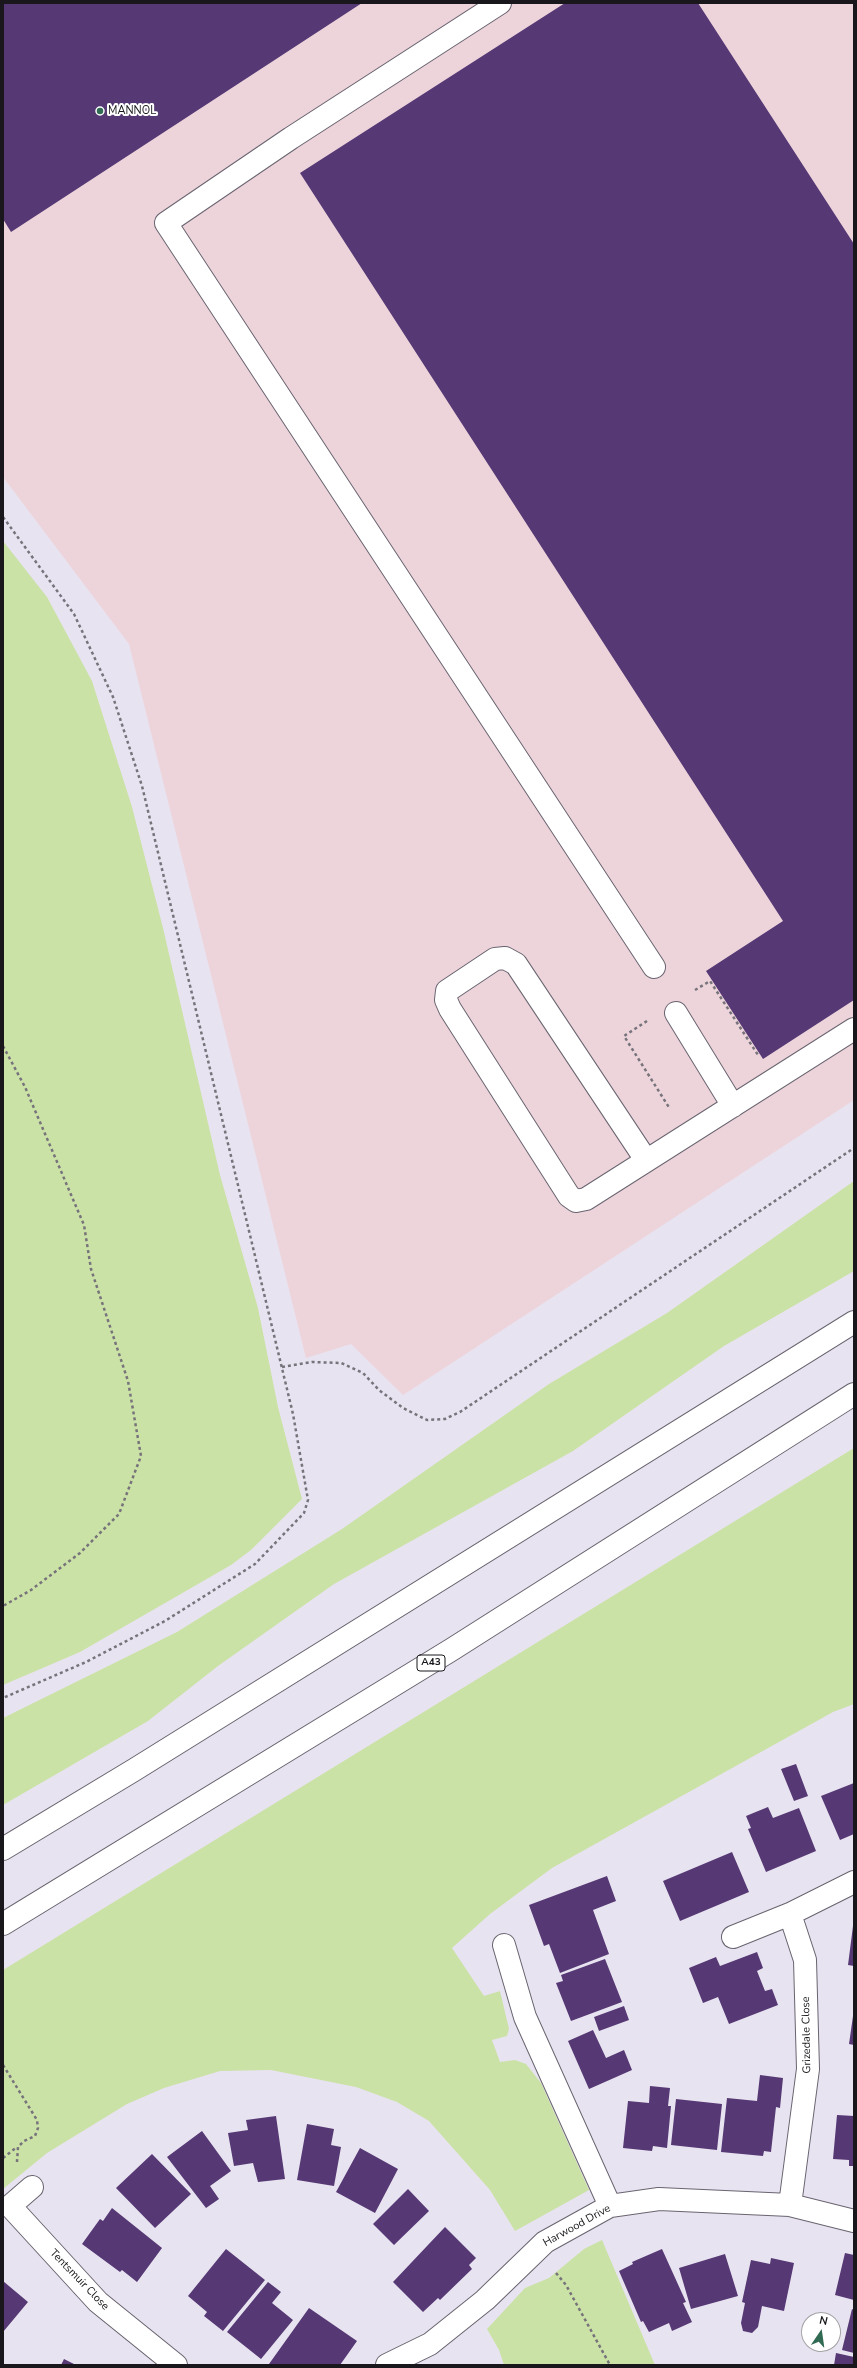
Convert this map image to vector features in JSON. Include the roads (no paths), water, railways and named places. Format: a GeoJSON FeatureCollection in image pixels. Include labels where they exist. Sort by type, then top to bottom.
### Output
{"type":"FeatureCollection","features":[{"type":"Feature","properties":{"kind":"main road"},"geometry":{"type":"LineString","coordinates":[[500,3],[291,138],[166,223],[654,967]]}},
{"type":"Feature","properties":{"kind":"main road"},"geometry":{"type":"LineString","coordinates":[[646,1160],[516,964],[505,958],[495,959],[447,991],[446,1000],[450,1009],[569,1196],[576,1201],[586,1198],[854,1029]]}},
{"type":"Feature","properties":{"kind":"main road"},"geometry":{"type":"LineString","coordinates":[[676,1014],[733,1106]]}},
{"type":"Feature","properties":{"kind":"main road"},"geometry":{"type":"LineString","coordinates":[[3,1849],[141,1766],[854,1322]]}},
{"type":"Feature","properties":{"kind":"main road","name":"A43"},"geometry":{"type":"LineString","coordinates":[[3,1924],[451,1650],[854,1394]]}},
{"type":"Feature","properties":{"kind":"main road"},"geometry":{"type":"LineString","coordinates":[[733,1937],[790,1914],[854,1882]]}},
{"type":"Feature","properties":{"kind":"main road","name":"Grizedale Close"},"geometry":{"type":"LineString","coordinates":[[790,1914],[798,1934],[805,1960],[808,2069],[790,2205]]}},
{"type":"Feature","properties":{"kind":"main road"},"geometry":{"type":"LineString","coordinates":[[504,1945],[525,2017],[610,2206]]}},
{"type":"Feature","properties":{"kind":"main road","name":"Tentsmuir Close"},"geometry":{"type":"LineString","coordinates":[[32,2187],[10,2206],[98,2302],[176,2365]]}},
{"type":"Feature","properties":{"kind":"main road","name":"Harwood Drive"},"geometry":{"type":"LineString","coordinates":[[387,2365],[430,2344],[485,2300],[545,2242],[610,2206],[659,2199],[790,2205],[854,2221]]}},
{"type":"Feature","properties":{"kind":"place","name":"MANNOL"},"geometry":{"type":"Point","coordinates":[100,111]}}]}
